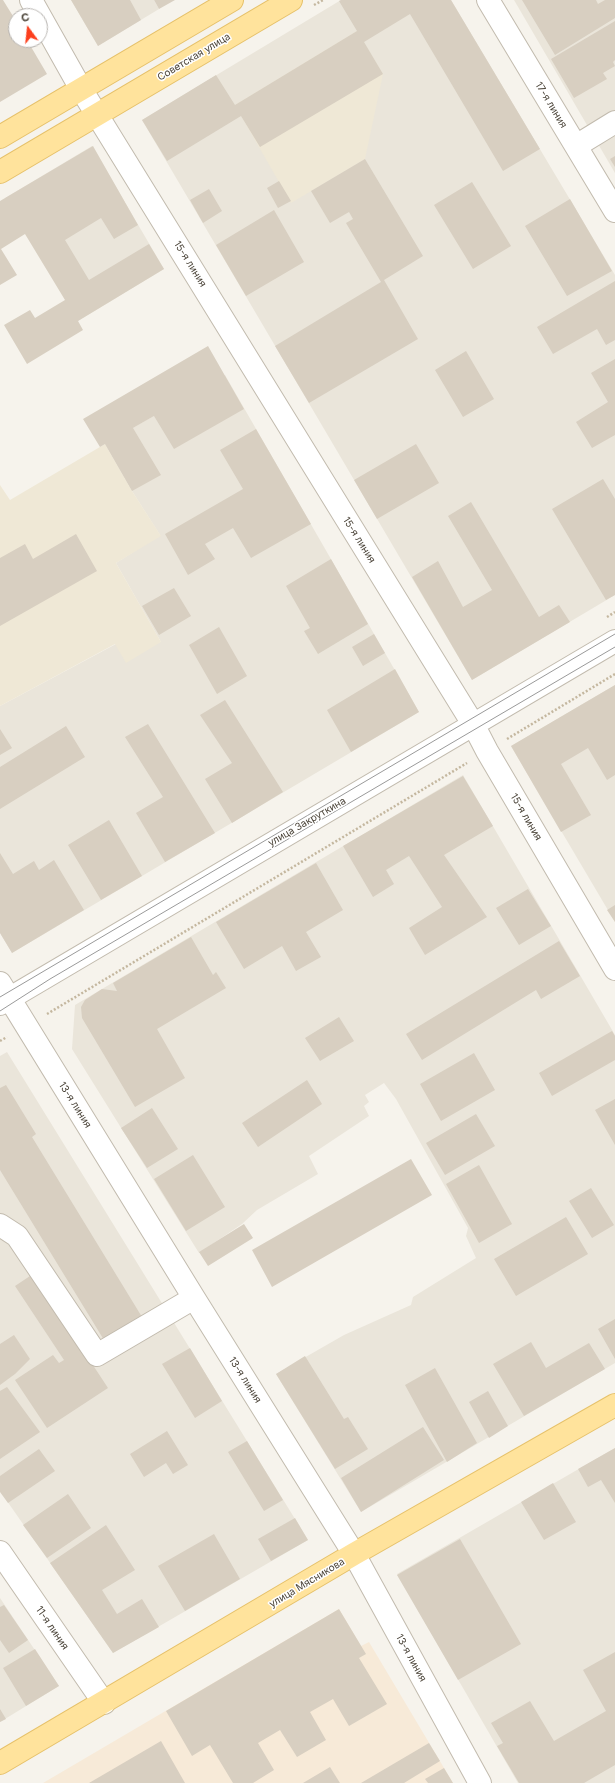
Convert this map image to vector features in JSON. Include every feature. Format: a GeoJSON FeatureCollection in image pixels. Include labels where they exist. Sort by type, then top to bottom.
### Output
{"type":"FeatureCollection","features":[{"type":"Feature","properties":{"kind":"main road"},"geometry":{"type":"LineString","coordinates":[[0,136],[232,0]]}},
{"type":"Feature","properties":{"kind":"main road","name":"Советская улица"},"geometry":{"type":"LineString","coordinates":[[0,172],[291,0]]}},
{"type":"Feature","properties":{"kind":"main road","name":"улица Мясникова"},"geometry":{"type":"LineString","coordinates":[[0,1763],[104,1703],[354,1554],[615,1405]]}},
{"type":"Feature","properties":{"kind":"street"},"geometry":{"type":"LineString","coordinates":[[31,0],[81,88],[98,114]]}},
{"type":"Feature","properties":{"kind":"street","name":"17-я линия"},"geometry":{"type":"LineString","coordinates":[[488,0],[615,211]]}},
{"type":"Feature","properties":{"kind":"street","name":"15-я линия"},"geometry":{"type":"LineString","coordinates":[[98,114],[473,724],[487,751],[615,969]]}},
{"type":"Feature","properties":{"kind":"street"},"geometry":{"type":"LineString","coordinates":[[576,146],[615,122]]}},
{"type":"Feature","properties":{"kind":"street","name":"улица Закруткина"},"geometry":{"type":"LineString","coordinates":[[3,995],[615,641]]}},
{"type":"Feature","properties":{"kind":"street","name":"13-я линия"},"geometry":{"type":"LineString","coordinates":[[3,995],[27,1026],[194,1298],[354,1554],[480,1783]]}},
{"type":"Feature","properties":{"kind":"street"},"geometry":{"type":"LineString","coordinates":[[0,1226],[17,1236],[97,1354],[194,1298]]}},
{"type":"Feature","properties":{"kind":"street","name":"11-я линия"},"geometry":{"type":"LineString","coordinates":[[0,1552],[104,1703]]}},
{"type":"Feature","properties":{"kind":"path"},"geometry":{"type":"LineString","coordinates":[[0,1041],[615,674]]}},
{"type":"Feature","properties":{"kind":"shaded area"},"geometry":{"type":"Polygon","coordinates":[[[71,0],[154,0],[159,9],[98,46],[71,0]]]}},
{"type":"Feature","properties":{"kind":"shaded area"},"geometry":{"type":"Polygon","coordinates":[[[341,0],[451,0],[615,275],[615,595],[472,680],[142,120],[341,0]]]}},
{"type":"Feature","properties":{"kind":"shaded area"},"geometry":{"type":"Polygon","coordinates":[[[514,0],[615,0],[615,173],[514,0]]]}},
{"type":"Feature","properties":{"kind":"shaded area"},"geometry":{"type":"Polygon","coordinates":[[[357,31],[383,74],[365,159],[291,203],[235,105],[357,31]]]}},
{"type":"Feature","properties":{"kind":"shaded area"},"geometry":{"type":"Polygon","coordinates":[[[92,146],[164,269],[78,321],[5,198],[92,146]]]}},
{"type":"Feature","properties":{"kind":"shaded area"},"geometry":{"type":"Polygon","coordinates":[[[225,375],[419,712],[12,953],[0,933],[0,706],[116,644],[161,642],[116,563],[160,535],[132,491],[105,444],[225,375]]]}},
{"type":"Feature","properties":{"kind":"shaded area"},"geometry":{"type":"Polygon","coordinates":[[[105,444],[132,491],[161,536],[116,563],[161,642],[126,663],[115,644],[0,706],[0,485],[10,500],[105,444]]]}},
{"type":"Feature","properties":{"kind":"shaded area"},"geometry":{"type":"Polygon","coordinates":[[[615,685],[615,922],[511,746],[615,685]]]}},
{"type":"Feature","properties":{"kind":"shaded area"},"geometry":{"type":"Polygon","coordinates":[[[463,775],[615,1035],[615,1363],[361,1512],[276,1374],[344,1335],[411,1305],[413,1297],[476,1258],[466,1236],[468,1228],[396,1099],[384,1083],[365,1095],[369,1102],[364,1106],[369,1116],[309,1156],[318,1174],[257,1210],[242,1224],[199,1253],[72,1049],[75,1005],[463,775]]]}},
{"type":"Feature","properties":{"kind":"shaded area"},"geometry":{"type":"Polygon","coordinates":[[[7,1052],[308,1540],[113,1653],[0,1491],[0,1056],[7,1052]]]}},
{"type":"Feature","properties":{"kind":"shaded area"},"geometry":{"type":"Polygon","coordinates":[[[615,1448],[615,1783],[518,1783],[397,1574],[615,1448]]]}},
{"type":"Feature","properties":{"kind":"shaded area"},"geometry":{"type":"Polygon","coordinates":[[[0,1598],[59,1686],[0,1722],[0,1598]]]}},
{"type":"Feature","properties":{"kind":"shaded area"},"geometry":{"type":"Polygon","coordinates":[[[339,1609],[361,1646],[369,1642],[453,1783],[43,1783],[339,1609]]]}},
{"type":"Feature","properties":{"kind":"building"},"geometry":{"type":"Polygon","coordinates":[[[0,0],[3,0],[8,8],[8,48],[32,48],[47,74],[0,102],[0,0]]]}},
{"type":"Feature","properties":{"kind":"building"},"geometry":{"type":"Polygon","coordinates":[[[71,0],[130,0],[141,20],[98,46],[71,0]]]}},
{"type":"Feature","properties":{"kind":"building"},"geometry":{"type":"Polygon","coordinates":[[[154,0],[175,0],[159,9],[154,0]]]}},
{"type":"Feature","properties":{"kind":"building"},"geometry":{"type":"Polygon","coordinates":[[[451,0],[540,149],[503,171],[410,14],[364,42],[383,74],[260,147],[241,116],[167,161],[142,120],[216,75],[235,105],[357,31],[339,1],[451,0]]]}},
{"type":"Feature","properties":{"kind":"building"},"geometry":{"type":"Polygon","coordinates":[[[522,0],[596,0],[598,4],[605,0],[615,0],[615,18],[555,55],[522,0]]]}},
{"type":"Feature","properties":{"kind":"building"},"geometry":{"type":"Polygon","coordinates":[[[615,21],[615,60],[613,62],[615,66],[603,73],[607,79],[574,98],[551,59],[615,21]]]}},
{"type":"Feature","properties":{"kind":"building"},"geometry":{"type":"Polygon","coordinates":[[[93,146],[138,225],[114,239],[101,218],[65,240],[89,280],[149,244],[164,269],[78,321],[83,330],[27,364],[4,325],[30,310],[35,318],[65,300],[25,234],[1,249],[17,275],[0,285],[0,201],[93,146]]]}},
{"type":"Feature","properties":{"kind":"building"},"geometry":{"type":"Polygon","coordinates":[[[615,156],[615,167],[610,159],[615,156]]]}},
{"type":"Feature","properties":{"kind":"building"},"geometry":{"type":"Polygon","coordinates":[[[365,159],[423,256],[384,280],[418,339],[309,403],[275,346],[381,282],[346,223],[353,219],[349,212],[330,223],[311,191],[365,159]]]}},
{"type":"Feature","properties":{"kind":"building"},"geometry":{"type":"Polygon","coordinates":[[[279,181],[291,201],[278,208],[267,188],[279,181]]]}},
{"type":"Feature","properties":{"kind":"building"},"geometry":{"type":"Polygon","coordinates":[[[472,182],[511,246],[473,269],[434,205],[472,182]]]}},
{"type":"Feature","properties":{"kind":"building"},"geometry":{"type":"Polygon","coordinates":[[[209,189],[222,211],[203,223],[190,200],[209,189]]]}},
{"type":"Feature","properties":{"kind":"building"},"geometry":{"type":"Polygon","coordinates":[[[570,199],[612,271],[567,296],[525,226],[570,199]]]}},
{"type":"Feature","properties":{"kind":"building"},"geometry":{"type":"Polygon","coordinates":[[[274,210],[304,262],[246,296],[216,245],[274,210]]]}},
{"type":"Feature","properties":{"kind":"building"},"geometry":{"type":"Polygon","coordinates":[[[615,281],[615,340],[606,345],[597,329],[553,354],[537,327],[615,281]]]}},
{"type":"Feature","properties":{"kind":"building"},"geometry":{"type":"Polygon","coordinates":[[[208,346],[244,409],[174,449],[154,416],[133,428],[161,475],[132,491],[105,444],[100,447],[83,419],[208,346]]]}},
{"type":"Feature","properties":{"kind":"building"},"geometry":{"type":"Polygon","coordinates":[[[466,351],[494,399],[463,417],[435,370],[466,351]]]}},
{"type":"Feature","properties":{"kind":"building"},"geometry":{"type":"Polygon","coordinates":[[[615,359],[615,435],[592,448],[576,422],[608,402],[591,373],[615,359]]]}},
{"type":"Feature","properties":{"kind":"building"},"geometry":{"type":"Polygon","coordinates":[[[256,429],[311,524],[251,558],[233,528],[205,544],[215,559],[188,575],[165,534],[243,489],[220,450],[256,429]]]}},
{"type":"Feature","properties":{"kind":"building"},"geometry":{"type":"Polygon","coordinates":[[[416,444],[439,483],[377,519],[354,480],[416,444]]]}},
{"type":"Feature","properties":{"kind":"building"},"geometry":{"type":"Polygon","coordinates":[[[603,479],[615,499],[615,595],[606,600],[552,509],[603,479]]]}},
{"type":"Feature","properties":{"kind":"building"},"geometry":{"type":"Polygon","coordinates":[[[471,502],[539,617],[559,605],[570,622],[472,680],[412,577],[438,561],[463,607],[492,590],[448,516],[471,502]]]}},
{"type":"Feature","properties":{"kind":"building"},"geometry":{"type":"Polygon","coordinates":[[[76,534],[97,571],[0,626],[0,558],[25,544],[33,559],[76,534]]]}},
{"type":"Feature","properties":{"kind":"building"},"geometry":{"type":"Polygon","coordinates":[[[331,559],[368,624],[318,654],[304,631],[310,628],[286,586],[331,559]]]}},
{"type":"Feature","properties":{"kind":"building"},"geometry":{"type":"Polygon","coordinates":[[[174,588],[191,616],[159,635],[142,606],[174,588]]]}},
{"type":"Feature","properties":{"kind":"building"},"geometry":{"type":"Polygon","coordinates":[[[219,627],[247,676],[217,694],[189,645],[219,627]]]}},
{"type":"Feature","properties":{"kind":"building"},"geometry":{"type":"Polygon","coordinates":[[[374,634],[385,653],[363,666],[352,647],[374,634]]]}},
{"type":"Feature","properties":{"kind":"building"},"geometry":{"type":"Polygon","coordinates":[[[395,669],[419,712],[351,752],[327,710],[395,669]]]}},
{"type":"Feature","properties":{"kind":"building"},"geometry":{"type":"Polygon","coordinates":[[[615,685],[615,775],[607,780],[588,748],[561,764],[591,815],[561,832],[511,746],[615,685]]]}},
{"type":"Feature","properties":{"kind":"building"},"geometry":{"type":"Polygon","coordinates":[[[225,700],[283,792],[232,823],[205,779],[232,763],[200,715],[225,700]]]}},
{"type":"Feature","properties":{"kind":"building"},"geometry":{"type":"Polygon","coordinates":[[[148,724],[215,833],[165,862],[136,813],[163,797],[125,737],[148,724]]]}},
{"type":"Feature","properties":{"kind":"building"},"geometry":{"type":"Polygon","coordinates":[[[66,726],[85,757],[0,809],[0,767],[66,726]]]}},
{"type":"Feature","properties":{"kind":"building"},"geometry":{"type":"Polygon","coordinates":[[[0,729],[12,748],[0,755],[0,729]]]}},
{"type":"Feature","properties":{"kind":"building"},"geometry":{"type":"Polygon","coordinates":[[[463,776],[493,826],[444,855],[487,917],[425,955],[409,928],[442,907],[409,856],[386,870],[394,884],[373,897],[343,846],[463,776]]]}},
{"type":"Feature","properties":{"kind":"building"},"geometry":{"type":"Polygon","coordinates":[[[109,820],[142,876],[101,900],[68,845],[109,820]]]}},
{"type":"Feature","properties":{"kind":"building"},"geometry":{"type":"Polygon","coordinates":[[[0,853],[13,874],[34,861],[39,870],[54,860],[84,910],[12,953],[0,933],[0,853]]]}},
{"type":"Feature","properties":{"kind":"building"},"geometry":{"type":"Polygon","coordinates":[[[316,863],[343,910],[306,932],[321,957],[296,971],[282,946],[244,969],[216,922],[316,863]]]}},
{"type":"Feature","properties":{"kind":"building"},"geometry":{"type":"Polygon","coordinates":[[[528,889],[551,926],[519,945],[496,908],[528,889]]]}},
{"type":"Feature","properties":{"kind":"building"},"geometry":{"type":"Polygon","coordinates":[[[615,905],[615,922],[607,910],[615,905]]]}},
{"type":"Feature","properties":{"kind":"building"},"geometry":{"type":"Polygon","coordinates":[[[191,937],[213,975],[216,972],[226,988],[157,1029],[185,1078],[135,1107],[82,1018],[81,1007],[85,1000],[102,989],[117,991],[113,983],[191,937]]]}},
{"type":"Feature","properties":{"kind":"building"},"geometry":{"type":"Polygon","coordinates":[[[559,941],[580,976],[541,999],[536,990],[422,1060],[406,1034],[559,941]]]}},
{"type":"Feature","properties":{"kind":"building"},"geometry":{"type":"Polygon","coordinates":[[[339,1017],[354,1041],[320,1061],[305,1038],[339,1017]]]}},
{"type":"Feature","properties":{"kind":"building"},"geometry":{"type":"Polygon","coordinates":[[[612,1031],[615,1036],[615,1060],[552,1096],[539,1073],[612,1031]]]}},
{"type":"Feature","properties":{"kind":"building"},"geometry":{"type":"Polygon","coordinates":[[[474,1053],[495,1090],[441,1121],[420,1084],[474,1053]]]}},
{"type":"Feature","properties":{"kind":"building"},"geometry":{"type":"Polygon","coordinates":[[[307,1080],[322,1104],[258,1147],[242,1123],[307,1080]]]}},
{"type":"Feature","properties":{"kind":"building"},"geometry":{"type":"Polygon","coordinates":[[[6,1085],[36,1134],[32,1137],[142,1317],[104,1340],[0,1170],[0,1088],[6,1085]]]}},
{"type":"Feature","properties":{"kind":"building"},"geometry":{"type":"Polygon","coordinates":[[[615,1099],[615,1145],[595,1110],[615,1099]]]}},
{"type":"Feature","properties":{"kind":"building"},"geometry":{"type":"Polygon","coordinates":[[[152,1108],[178,1149],[147,1168],[121,1128],[152,1108]]]}},
{"type":"Feature","properties":{"kind":"building"},"geometry":{"type":"Polygon","coordinates":[[[476,1114],[495,1146],[445,1175],[426,1143],[476,1114]]]}},
{"type":"Feature","properties":{"kind":"building"},"geometry":{"type":"Polygon","coordinates":[[[193,1155],[225,1207],[186,1231],[154,1179],[193,1155]]]}},
{"type":"Feature","properties":{"kind":"building"},"geometry":{"type":"Polygon","coordinates":[[[411,1159],[432,1195],[272,1287],[252,1250],[411,1159]]]}},
{"type":"Feature","properties":{"kind":"building"},"geometry":{"type":"Polygon","coordinates":[[[479,1165],[512,1224],[479,1243],[446,1184],[479,1165]]]}},
{"type":"Feature","properties":{"kind":"building"},"geometry":{"type":"Polygon","coordinates":[[[591,1188],[614,1225],[592,1238],[569,1201],[591,1188]]]}},
{"type":"Feature","properties":{"kind":"building"},"geometry":{"type":"Polygon","coordinates":[[[566,1217],[588,1254],[516,1296],[494,1259],[566,1217]]]}},
{"type":"Feature","properties":{"kind":"building"},"geometry":{"type":"Polygon","coordinates":[[[244,1224],[253,1238],[208,1266],[199,1252],[244,1224]]]}},
{"type":"Feature","properties":{"kind":"building"},"geometry":{"type":"Polygon","coordinates":[[[33,1274],[108,1388],[47,1428],[15,1380],[53,1355],[59,1363],[64,1360],[15,1286],[33,1274]]]}},
{"type":"Feature","properties":{"kind":"building"},"geometry":{"type":"Polygon","coordinates":[[[615,1319],[615,1359],[598,1329],[615,1319]]]}},
{"type":"Feature","properties":{"kind":"building"},"geometry":{"type":"Polygon","coordinates":[[[14,1335],[30,1359],[15,1374],[0,1385],[0,1344],[14,1335]]]}},
{"type":"Feature","properties":{"kind":"building"},"geometry":{"type":"Polygon","coordinates":[[[531,1342],[546,1368],[589,1343],[605,1369],[524,1416],[493,1364],[531,1342]]]}},
{"type":"Feature","properties":{"kind":"building"},"geometry":{"type":"Polygon","coordinates":[[[190,1348],[222,1401],[195,1418],[162,1364],[190,1348]]]}},
{"type":"Feature","properties":{"kind":"building"},"geometry":{"type":"Polygon","coordinates":[[[305,1356],[344,1419],[348,1417],[368,1449],[335,1469],[276,1374],[305,1356]]]}},
{"type":"Feature","properties":{"kind":"building"},"geometry":{"type":"Polygon","coordinates":[[[435,1368],[477,1443],[447,1462],[405,1385],[435,1368]]]}},
{"type":"Feature","properties":{"kind":"building"},"geometry":{"type":"Polygon","coordinates":[[[7,1387],[40,1432],[0,1459],[0,1391],[7,1387]]]}},
{"type":"Feature","properties":{"kind":"building"},"geometry":{"type":"Polygon","coordinates":[[[488,1391],[508,1426],[489,1438],[469,1402],[488,1391]]]}},
{"type":"Feature","properties":{"kind":"building"},"geometry":{"type":"Polygon","coordinates":[[[423,1427],[444,1460],[361,1512],[341,1478],[423,1427]]]}},
{"type":"Feature","properties":{"kind":"building"},"geometry":{"type":"Polygon","coordinates":[[[167,1431],[188,1465],[173,1474],[166,1463],[144,1477],[130,1454],[167,1431]]]}},
{"type":"Feature","properties":{"kind":"building"},"geometry":{"type":"Polygon","coordinates":[[[247,1441],[283,1500],[264,1511],[228,1452],[247,1441]]]}},
{"type":"Feature","properties":{"kind":"building"},"geometry":{"type":"Polygon","coordinates":[[[615,1448],[615,1503],[601,1480],[588,1487],[578,1469],[615,1448]]]}},
{"type":"Feature","properties":{"kind":"building"},"geometry":{"type":"Polygon","coordinates":[[[39,1449],[55,1471],[8,1503],[0,1492],[0,1476],[39,1449]]]}},
{"type":"Feature","properties":{"kind":"building"},"geometry":{"type":"Polygon","coordinates":[[[553,1483],[576,1522],[544,1540],[521,1502],[553,1483]]]}},
{"type":"Feature","properties":{"kind":"building"},"geometry":{"type":"Polygon","coordinates":[[[68,1494],[91,1528],[47,1558],[23,1525],[68,1494]]]}},
{"type":"Feature","properties":{"kind":"building"},"geometry":{"type":"Polygon","coordinates":[[[295,1518],[308,1540],[271,1561],[258,1539],[295,1518]]]}},
{"type":"Feature","properties":{"kind":"building"},"geometry":{"type":"Polygon","coordinates":[[[106,1525],[135,1570],[102,1590],[117,1614],[142,1599],[159,1627],[113,1653],[50,1563],[106,1525]]]}},
{"type":"Feature","properties":{"kind":"building"},"geometry":{"type":"Polygon","coordinates":[[[214,1534],[240,1579],[185,1611],[158,1566],[214,1534]]]}},
{"type":"Feature","properties":{"kind":"building"},"geometry":{"type":"Polygon","coordinates":[[[460,1539],[521,1644],[458,1680],[397,1575],[460,1539]]]}},
{"type":"Feature","properties":{"kind":"building"},"geometry":{"type":"Polygon","coordinates":[[[4,1605],[28,1640],[9,1653],[0,1640],[0,1607],[4,1605]]]}},
{"type":"Feature","properties":{"kind":"building"},"geometry":{"type":"Polygon","coordinates":[[[339,1609],[366,1654],[359,1658],[387,1704],[349,1726],[333,1699],[310,1712],[326,1740],[297,1757],[280,1730],[258,1743],[274,1770],[253,1783],[233,1783],[210,1745],[192,1756],[166,1711],[339,1609]]]}},
{"type":"Feature","properties":{"kind":"building"},"geometry":{"type":"Polygon","coordinates":[[[35,1649],[59,1686],[26,1706],[3,1668],[35,1649]]]}},
{"type":"Feature","properties":{"kind":"building"},"geometry":{"type":"Polygon","coordinates":[[[615,1652],[615,1765],[584,1783],[519,1783],[497,1746],[503,1743],[491,1723],[530,1701],[554,1741],[606,1711],[583,1670],[615,1652]]]}},
{"type":"Feature","properties":{"kind":"building"},"geometry":{"type":"Polygon","coordinates":[[[0,1709],[6,1719],[0,1722],[0,1709]]]}},
{"type":"Feature","properties":{"kind":"building"},"geometry":{"type":"Polygon","coordinates":[[[161,1741],[185,1783],[89,1783],[161,1741]]]}},
{"type":"Feature","properties":{"kind":"building"},"geometry":{"type":"Polygon","coordinates":[[[429,1743],[440,1761],[404,1783],[361,1783],[429,1743]]]}},
{"type":"Feature","properties":{"kind":"building"},"geometry":{"type":"Polygon","coordinates":[[[330,1767],[340,1783],[303,1783],[330,1767]]]}},
{"type":"Feature","properties":{"kind":"building"},"geometry":{"type":"Polygon","coordinates":[[[444,1768],[453,1783],[428,1783],[425,1779],[444,1768]]]}},
{"type":"Feature","properties":{"kind":"tram line"},"geometry":{"type":"LineString","coordinates":[[0,997],[615,634]]}},
{"type":"Feature","properties":{"kind":"tram line"},"geometry":{"type":"LineString","coordinates":[[0,1011],[50,979],[615,647]]}}]}
